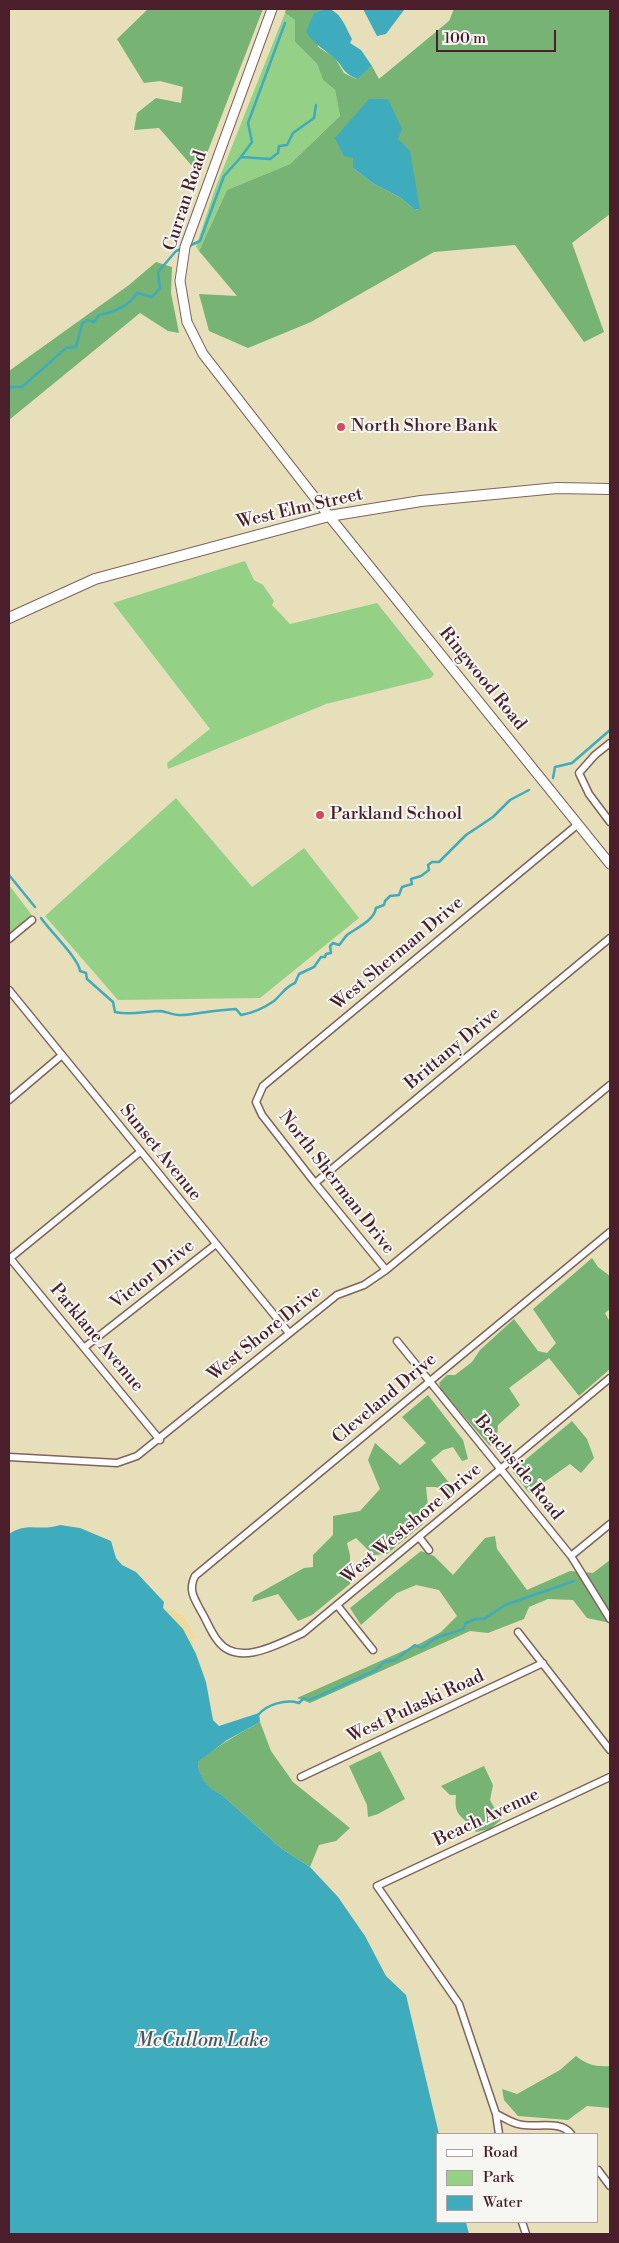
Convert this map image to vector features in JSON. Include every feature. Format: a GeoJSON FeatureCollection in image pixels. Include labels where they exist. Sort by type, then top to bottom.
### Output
{"type":"FeatureCollection","features":[{"type":"Feature","properties":{"kind":"main road","name":"West Elm Street"},"geometry":{"type":"LineString","coordinates":[[9,618],[95,579],[329,516],[421,500],[557,488],[610,489]]}},
{"type":"Feature","properties":{"kind":"street","name":"Curran Road"},"geometry":{"type":"LineString","coordinates":[[272,9],[185,247],[180,281],[187,322],[203,354],[329,516]]}},
{"type":"Feature","properties":{"kind":"street","name":"Ringwood Road"},"geometry":{"type":"LineString","coordinates":[[329,516],[610,864]]}},
{"type":"Feature","properties":{"kind":"street"},"geometry":{"type":"LineString","coordinates":[[610,743],[580,773],[589,794],[610,822]]}},
{"type":"Feature","properties":{"kind":"street","name":"West Sherman Drive"},"geometry":{"type":"LineString","coordinates":[[262,1115],[256,1102],[263,1086],[577,825]]}},
{"type":"Feature","properties":{"kind":"street"},"geometry":{"type":"LineString","coordinates":[[9,939],[32,920]]}},
{"type":"Feature","properties":{"kind":"street","name":"Brittany Drive"},"geometry":{"type":"LineString","coordinates":[[315,1183],[610,938]]}},
{"type":"Feature","properties":{"kind":"street","name":"Sunset Avenue"},"geometry":{"type":"LineString","coordinates":[[9,990],[289,1333]]}},
{"type":"Feature","properties":{"kind":"street"},"geometry":{"type":"LineString","coordinates":[[9,1100],[62,1055]]}},
{"type":"Feature","properties":{"kind":"street","name":"West Shore Drive"},"geometry":{"type":"LineString","coordinates":[[10,1456],[117,1463],[137,1456],[160,1440],[337,1294],[364,1285],[386,1270],[610,1085]]}},
{"type":"Feature","properties":{"kind":"street","name":"North Sherman Drive"},"geometry":{"type":"LineString","coordinates":[[262,1115],[386,1270]]}},
{"type":"Feature","properties":{"kind":"street"},"geometry":{"type":"LineString","coordinates":[[9,1258],[140,1152]]}},
{"type":"Feature","properties":{"kind":"street","name":"Cleveland Drive"},"geometry":{"type":"LineString","coordinates":[[219,1643],[192,1595],[191,1584],[195,1576],[610,1232]]}},
{"type":"Feature","properties":{"kind":"street","name":"Victor Drive"},"geometry":{"type":"LineString","coordinates":[[85,1348],[216,1244]]}},
{"type":"Feature","properties":{"kind":"street","name":"Parklane Avenue"},"geometry":{"type":"LineString","coordinates":[[9,1258],[160,1440]]}},
{"type":"Feature","properties":{"kind":"street","name":"Beachside Road"},"geometry":{"type":"LineString","coordinates":[[397,1341],[571,1556],[610,1619]]}},
{"type":"Feature","properties":{"kind":"street","name":"West Westshore Drive"},"geometry":{"type":"LineString","coordinates":[[219,1643],[231,1652],[248,1653],[265,1650],[303,1633],[610,1378]]}},
{"type":"Feature","properties":{"kind":"street"},"geometry":{"type":"LineString","coordinates":[[571,1556],[610,1524]]}},
{"type":"Feature","properties":{"kind":"street"},"geometry":{"type":"LineString","coordinates":[[419,1537],[429,1550]]}},
{"type":"Feature","properties":{"kind":"street"},"geometry":{"type":"LineString","coordinates":[[337,1605],[373,1650]]}},
{"type":"Feature","properties":{"kind":"street"},"geometry":{"type":"LineString","coordinates":[[518,1632],[610,1750]]}},
{"type":"Feature","properties":{"kind":"street","name":"West Pulaski Road"},"geometry":{"type":"LineString","coordinates":[[301,1777],[543,1663]]}},
{"type":"Feature","properties":{"kind":"street","name":"Beach Avenue"},"geometry":{"type":"LineString","coordinates":[[496,2114],[459,2004],[377,1886],[610,1777]]}},
{"type":"Feature","properties":{"kind":"street"},"geometry":{"type":"LineString","coordinates":[[496,2114],[500,2133]]}},
{"type":"Feature","properties":{"kind":"street"},"geometry":{"type":"LineString","coordinates":[[496,2114],[516,2124],[534,2128],[557,2126],[569,2133]]}},
{"type":"Feature","properties":{"kind":"street"},"geometry":{"type":"LineString","coordinates":[[599,2171],[610,2186]]}},
{"type":"Feature","properties":{"kind":"green space"},"geometry":{"type":"Polygon","coordinates":[[[148,9],[263,9],[199,174],[159,128],[134,130],[137,113],[156,98],[181,103],[183,87],[160,81],[144,83],[117,39],[148,9]]]}},
{"type":"Feature","properties":{"kind":"green space"},"geometry":{"type":"Polygon","coordinates":[[[286,9],[326,9],[314,14],[318,47],[335,58],[344,73],[356,79],[372,66],[379,79],[449,21],[454,9],[610,9],[610,214],[572,243],[604,332],[584,342],[515,245],[434,252],[311,322],[248,348],[209,331],[199,294],[237,296],[199,251],[227,190],[290,164],[340,116],[335,90],[323,80],[317,64],[295,42],[295,20],[285,13],[286,9]],[[353,157],[353,168],[374,184],[401,198],[414,209],[420,210],[353,157]]]}},
{"type":"Feature","properties":{"kind":"green space"},"geometry":{"type":"Polygon","coordinates":[[[285,13],[295,20],[295,42],[317,64],[323,80],[335,90],[340,116],[290,164],[227,190],[199,251],[196,247],[215,189],[285,13]]]}},
{"type":"Feature","properties":{"kind":"green space"},"geometry":{"type":"Polygon","coordinates":[[[156,262],[172,267],[171,293],[179,333],[168,331],[140,313],[9,420],[9,371],[129,285],[156,262]]]}},
{"type":"Feature","properties":{"kind":"green space"},"geometry":{"type":"Polygon","coordinates":[[[245,561],[254,580],[263,585],[274,601],[272,605],[290,624],[377,603],[434,674],[431,678],[326,704],[168,769],[167,763],[210,729],[113,603],[245,561]]]}},
{"type":"Feature","properties":{"kind":"green space"},"geometry":{"type":"Polygon","coordinates":[[[176,798],[252,887],[304,848],[359,918],[260,998],[118,1000],[45,916],[176,798]]]}},
{"type":"Feature","properties":{"kind":"green space"},"geometry":{"type":"Polygon","coordinates":[[[9,885],[34,918],[9,939],[9,885]]]}},
{"type":"Feature","properties":{"kind":"green space"},"geometry":{"type":"Polygon","coordinates":[[[592,1258],[598,1267],[610,1276],[610,1309],[605,1313],[610,1322],[610,1369],[579,1396],[549,1358],[509,1388],[520,1405],[498,1425],[497,1440],[490,1446],[441,1390],[439,1383],[447,1375],[455,1375],[472,1362],[480,1350],[514,1319],[538,1351],[547,1353],[556,1343],[533,1309],[592,1258]]]}},
{"type":"Feature","properties":{"kind":"green space"},"geometry":{"type":"Polygon","coordinates":[[[428,1395],[463,1440],[468,1459],[462,1461],[453,1447],[443,1450],[431,1460],[454,1489],[450,1496],[436,1487],[426,1487],[428,1506],[423,1524],[387,1554],[373,1555],[356,1538],[347,1543],[350,1555],[350,1584],[312,1615],[298,1621],[278,1594],[252,1602],[254,1596],[304,1568],[313,1567],[313,1555],[333,1535],[333,1516],[360,1511],[380,1489],[368,1460],[375,1443],[400,1465],[426,1443],[402,1417],[428,1395]]]}},
{"type":"Feature","properties":{"kind":"green space"},"geometry":{"type":"Polygon","coordinates":[[[572,1421],[587,1439],[594,1458],[581,1473],[570,1464],[529,1493],[512,1471],[572,1421]]]}},
{"type":"Feature","properties":{"kind":"green space"},"geometry":{"type":"Polygon","coordinates":[[[495,1536],[497,1549],[527,1590],[570,1571],[593,1573],[610,1560],[610,1623],[587,1618],[573,1600],[548,1599],[529,1607],[524,1619],[488,1633],[470,1631],[310,1703],[297,1698],[421,1643],[441,1632],[457,1616],[439,1590],[416,1585],[397,1593],[361,1625],[350,1608],[421,1551],[434,1556],[453,1575],[485,1538],[495,1536]]]}},
{"type":"Feature","properties":{"kind":"green space"},"geometry":{"type":"Polygon","coordinates":[[[260,1722],[271,1751],[293,1782],[350,1828],[336,1841],[319,1845],[310,1867],[282,1849],[221,1794],[212,1789],[204,1781],[198,1767],[198,1762],[228,1740],[260,1722]]]}},
{"type":"Feature","properties":{"kind":"green space"},"geometry":{"type":"Polygon","coordinates":[[[380,1751],[405,1799],[378,1814],[368,1817],[367,1805],[349,1766],[380,1751]]]}},
{"type":"Feature","properties":{"kind":"green space"},"geometry":{"type":"Polygon","coordinates":[[[484,1766],[493,1785],[490,1800],[501,1820],[490,1829],[476,1832],[458,1813],[456,1809],[456,1795],[450,1795],[441,1786],[484,1766]]]}},
{"type":"Feature","properties":{"kind":"green space"},"geometry":{"type":"Polygon","coordinates":[[[576,2056],[592,2065],[610,2066],[610,2108],[587,2106],[568,2120],[518,2116],[504,2100],[502,2089],[517,2094],[560,2070],[576,2056]]]}},
{"type":"Feature","properties":{"kind":"sand"},"geometry":{"type":"Polygon","coordinates":[[[163,1608],[183,1615],[196,1638],[192,1640],[193,1649],[183,1629],[163,1608]]]}},
{"type":"Feature","properties":{"kind":"water"},"geometry":{"type":"Polygon","coordinates":[[[326,9],[335,12],[339,16],[352,39],[350,43],[361,50],[372,66],[357,79],[345,71],[306,32],[314,13],[326,9]]]}},
{"type":"Feature","properties":{"kind":"water"},"geometry":{"type":"Polygon","coordinates":[[[363,9],[404,10],[386,34],[377,36],[363,9]]]}},
{"type":"Feature","properties":{"kind":"water"},"geometry":{"type":"Polygon","coordinates":[[[369,99],[388,99],[402,129],[398,139],[410,151],[420,210],[414,209],[401,198],[374,184],[353,168],[353,158],[344,156],[335,138],[369,99]]]}},
{"type":"Feature","properties":{"kind":"water","name":"McCullom Lake"},"geometry":{"type":"Polygon","coordinates":[[[60,1525],[80,1528],[111,1541],[116,1558],[122,1565],[136,1572],[164,1602],[163,1608],[183,1629],[196,1654],[206,1682],[213,1720],[219,1726],[259,1713],[260,1722],[227,1740],[198,1762],[202,1777],[208,1785],[221,1794],[282,1849],[310,1867],[338,1897],[365,1936],[386,1976],[406,1995],[439,2133],[436,2133],[436,2223],[466,2223],[469,2234],[9,2234],[9,1534],[28,1527],[53,1527],[60,1525]]]}},
{"type":"Feature","properties":{"kind":"waterway"},"geometry":{"type":"LineString","coordinates":[[241,157],[252,142],[248,123],[285,23]]}},
{"type":"Feature","properties":{"kind":"waterway"},"geometry":{"type":"LineString","coordinates":[[189,246],[200,241],[224,176],[241,157],[270,159],[278,153],[279,146],[287,145],[293,133],[314,118],[316,105]]}},
{"type":"Feature","properties":{"kind":"waterway"},"geometry":{"type":"LineString","coordinates":[[9,391],[10,387],[22,387],[66,348],[76,347],[82,324],[87,320],[94,322],[99,315],[121,308],[130,302],[137,293],[152,297],[160,288],[158,272],[176,251],[183,248]]}},
{"type":"Feature","properties":{"kind":"waterway"},"geometry":{"type":"LineString","coordinates":[[553,778],[555,767],[572,763],[610,730]]}},
{"type":"Feature","properties":{"kind":"waterway"},"geometry":{"type":"LineString","coordinates":[[41,918],[70,952],[80,971],[86,973],[87,979],[113,1002],[115,1012],[161,1011],[180,1015],[236,1009],[241,1015],[245,1014],[258,1010],[274,1001],[295,983],[299,974],[314,967],[321,957],[331,953],[330,946],[333,943],[339,945],[347,935],[372,917],[376,908],[384,905],[390,896],[399,895],[402,887],[412,884],[411,879],[421,876],[429,870],[428,865],[432,862],[439,862],[466,835],[493,817],[510,800],[529,790]]}},
{"type":"Feature","properties":{"kind":"waterway"},"geometry":{"type":"LineString","coordinates":[[9,875],[35,907]]}},
{"type":"Feature","properties":{"kind":"waterway"},"geometry":{"type":"LineString","coordinates":[[258,1715],[266,1708],[277,1703],[299,1703],[304,1698],[308,1700],[319,1696],[376,1670],[384,1662],[395,1660],[415,1645],[421,1648],[438,1637],[463,1629],[466,1623],[476,1619],[484,1619],[505,1605],[574,1581]]}},
{"type":"Feature","properties":{"kind":"place","name":"North Shore Bank"},"geometry":{"type":"Point","coordinates":[341,427]}},
{"type":"Feature","properties":{"kind":"place","name":"Parkland School"},"geometry":{"type":"Point","coordinates":[320,815]}}]}
